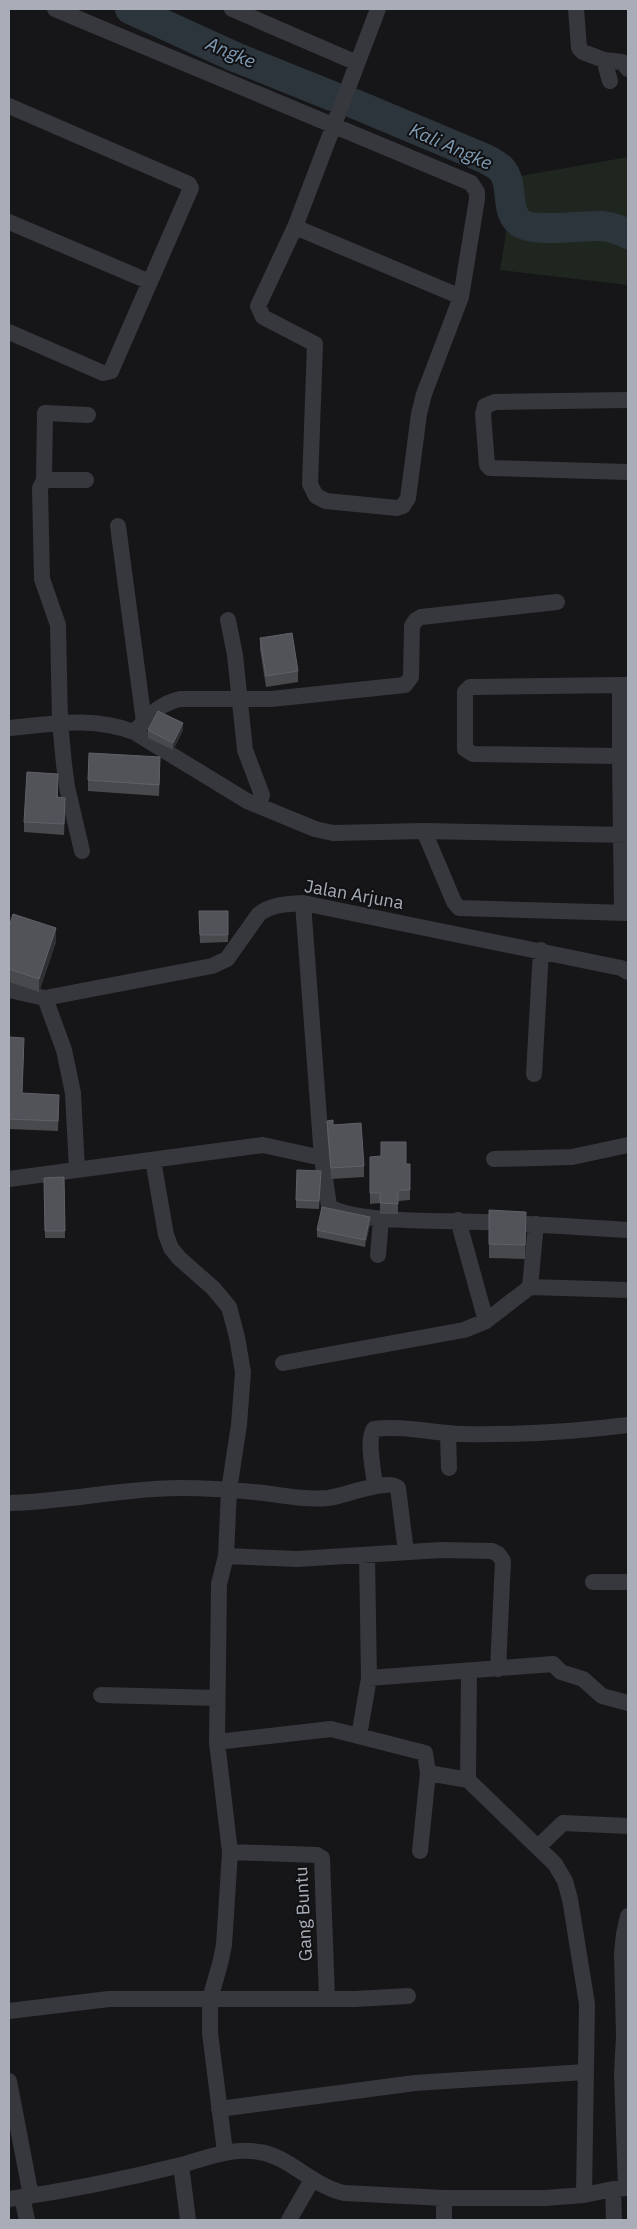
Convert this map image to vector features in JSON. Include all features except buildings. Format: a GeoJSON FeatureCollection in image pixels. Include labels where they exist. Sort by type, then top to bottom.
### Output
{"type":"FeatureCollection","features":[{"type":"Feature","properties":{"kind":"street"},"geometry":{"type":"LineString","coordinates":[[55,9],[334,125],[471,184],[475,189],[477,199],[461,297],[424,394],[419,414],[411,489],[406,503],[394,509],[326,501],[316,496],[310,484],[315,344],[263,317],[258,306],[294,226],[334,125],[358,64],[378,9]]}},
{"type":"Feature","properties":{"kind":"street"},"geometry":{"type":"LineString","coordinates":[[232,9],[358,64]]}},
{"type":"Feature","properties":{"kind":"street"},"geometry":{"type":"LineString","coordinates":[[576,9],[579,48],[583,52],[604,60],[622,62],[628,69]]}},
{"type":"Feature","properties":{"kind":"street"},"geometry":{"type":"LineString","coordinates":[[604,60],[610,81]]}},
{"type":"Feature","properties":{"kind":"street"},"geometry":{"type":"LineString","coordinates":[[9,106],[190,185],[191,191],[114,368],[108,373],[103,373],[9,332]]}},
{"type":"Feature","properties":{"kind":"street"},"geometry":{"type":"LineString","coordinates":[[9,222],[150,282]]}},
{"type":"Feature","properties":{"kind":"street"},"geometry":{"type":"LineString","coordinates":[[294,226],[461,297]]}},
{"type":"Feature","properties":{"kind":"street"},"geometry":{"type":"LineString","coordinates":[[628,400],[495,402],[486,406],[483,414],[487,465],[490,468],[628,472]]}},
{"type":"Feature","properties":{"kind":"street"},"geometry":{"type":"LineString","coordinates":[[82,851],[67,787],[60,722],[58,625],[42,579],[40,488],[44,480],[45,413],[88,415]]}},
{"type":"Feature","properties":{"kind":"street"},"geometry":{"type":"LineString","coordinates":[[44,480],[86,480]]}},
{"type":"Feature","properties":{"kind":"street"},"geometry":{"type":"LineString","coordinates":[[118,526],[139,727]]}},
{"type":"Feature","properties":{"kind":"street"},"geometry":{"type":"LineString","coordinates":[[139,727],[154,710],[172,701],[189,698],[240,700],[312,696],[405,685],[411,677],[412,626],[416,620],[558,602]]}},
{"type":"Feature","properties":{"kind":"street"},"geometry":{"type":"LineString","coordinates":[[228,620],[240,700],[245,750],[262,795],[259,806]]}},
{"type":"Feature","properties":{"kind":"street"},"geometry":{"type":"LineString","coordinates":[[424,831],[454,902],[459,908],[625,912],[624,685],[470,687],[465,692],[464,745],[469,753],[624,756]]}},
{"type":"Feature","properties":{"kind":"street"},"geometry":{"type":"LineString","coordinates":[[9,728],[60,722],[102,723],[139,727],[259,806],[315,830],[333,832],[424,831],[624,834]]}},
{"type":"Feature","properties":{"kind":"street"},"geometry":{"type":"LineString","coordinates":[[304,903],[322,1158],[329,1206],[337,1210],[381,1219],[458,1220],[628,1230]]}},
{"type":"Feature","properties":{"kind":"street","name":"Jalan Arjuna"},"geometry":{"type":"LineString","coordinates":[[9,990],[45,998],[212,966],[226,958],[264,910],[276,905],[304,903],[541,950],[621,968],[628,972]]}},
{"type":"Feature","properties":{"kind":"street"},"geometry":{"type":"LineString","coordinates":[[534,1074],[541,950]]}},
{"type":"Feature","properties":{"kind":"street"},"geometry":{"type":"LineString","coordinates":[[45,998],[64,1050],[73,1093],[78,1170]]}},
{"type":"Feature","properties":{"kind":"street"},"geometry":{"type":"LineString","coordinates":[[9,1179],[263,1145],[322,1158]]}},
{"type":"Feature","properties":{"kind":"street"},"geometry":{"type":"LineString","coordinates":[[494,1159],[572,1157],[628,1145]]}},
{"type":"Feature","properties":{"kind":"street"},"geometry":{"type":"LineString","coordinates":[[152,1160],[166,1235],[172,1248],[188,1267],[223,1298],[229,1307],[237,1337],[243,1372],[239,1425],[229,1490],[226,1556],[220,1584],[217,1742],[230,1852],[224,1945],[210,1999],[210,2033],[225,2152]]}},
{"type":"Feature","properties":{"kind":"street"},"geometry":{"type":"LineString","coordinates":[[378,1255],[381,1219]]}},
{"type":"Feature","properties":{"kind":"street"},"geometry":{"type":"LineString","coordinates":[[458,1220],[486,1321]]}},
{"type":"Feature","properties":{"kind":"street"},"geometry":{"type":"LineString","coordinates":[[530,1287],[536,1224]]}},
{"type":"Feature","properties":{"kind":"street"},"geometry":{"type":"LineString","coordinates":[[283,1363],[464,1330],[486,1321],[530,1287],[628,1290]]}},
{"type":"Feature","properties":{"kind":"street"},"geometry":{"type":"LineString","coordinates":[[375,1486],[370,1444],[370,1434],[374,1429],[391,1427],[448,1433],[536,1433],[628,1425]]}},
{"type":"Feature","properties":{"kind":"street"},"geometry":{"type":"LineString","coordinates":[[448,1433],[449,1468]]}},
{"type":"Feature","properties":{"kind":"street"},"geometry":{"type":"LineString","coordinates":[[9,1503],[44,1502],[164,1488],[229,1490],[326,1498],[375,1486],[392,1484],[398,1488],[406,1552]]}},
{"type":"Feature","properties":{"kind":"street"},"geometry":{"type":"LineString","coordinates":[[226,1556],[298,1559],[441,1550],[492,1551],[498,1554],[503,1561],[498,1668]]}},
{"type":"Feature","properties":{"kind":"street"},"geometry":{"type":"LineString","coordinates":[[359,1736],[370,1678],[367,1555]]}},
{"type":"Feature","properties":{"kind":"street"},"geometry":{"type":"LineString","coordinates":[[592,1582],[628,1582]]}},
{"type":"Feature","properties":{"kind":"street"},"geometry":{"type":"LineString","coordinates":[[370,1678],[553,1664],[561,1672],[583,1679],[602,1696],[628,1702]]}},
{"type":"Feature","properties":{"kind":"street"},"geometry":{"type":"LineString","coordinates":[[468,1780],[469,1671]]}},
{"type":"Feature","properties":{"kind":"street"},"geometry":{"type":"LineString","coordinates":[[101,1695],[217,1698]]}},
{"type":"Feature","properties":{"kind":"street"},"geometry":{"type":"LineString","coordinates":[[217,1742],[331,1729],[425,1753],[428,1773],[420,1851]]}},
{"type":"Feature","properties":{"kind":"street"},"geometry":{"type":"LineString","coordinates":[[428,1773],[468,1780],[538,1847],[561,1872],[570,1899],[587,2004],[584,2195]]}},
{"type":"Feature","properties":{"kind":"street"},"geometry":{"type":"LineString","coordinates":[[538,1847],[563,1823],[628,1826]]}},
{"type":"Feature","properties":{"kind":"street","name":"Gang Buntu"},"geometry":{"type":"LineString","coordinates":[[230,1852],[317,1855],[322,1858],[327,1998]]}},
{"type":"Feature","properties":{"kind":"street"},"geometry":{"type":"LineString","coordinates":[[614,2220],[623,2188],[622,2069],[626,1968],[622,1942],[628,1916]]}},
{"type":"Feature","properties":{"kind":"street"},"geometry":{"type":"LineString","coordinates":[[9,2011],[110,1999],[408,1996]]}},
{"type":"Feature","properties":{"kind":"street"},"geometry":{"type":"LineString","coordinates":[[219,2110],[416,2083],[585,2072]]}},
{"type":"Feature","properties":{"kind":"street"},"geometry":{"type":"LineString","coordinates":[[9,2081],[21,2197],[27,2220]]}},
{"type":"Feature","properties":{"kind":"street"},"geometry":{"type":"LineString","coordinates":[[21,2197],[182,2164],[225,2152],[251,2151],[273,2156],[312,2180],[344,2193],[444,2198],[545,2198],[584,2195],[623,2188]]}},
{"type":"Feature","properties":{"kind":"street"},"geometry":{"type":"LineString","coordinates":[[182,2164],[188,2220]]}},
{"type":"Feature","properties":{"kind":"street"},"geometry":{"type":"LineString","coordinates":[[289,2220],[312,2180]]}},
{"type":"Feature","properties":{"kind":"street"},"geometry":{"type":"LineString","coordinates":[[444,2198],[444,2220]]}},
{"type":"Feature","properties":{"kind":"shaded area"},"geometry":{"type":"Polygon","coordinates":[[[628,157],[628,285],[500,270],[515,177],[628,157]]]}},
{"type":"Feature","properties":{"kind":"waterway","name":"Angke"},"geometry":{"type":"LineString","coordinates":[[130,9],[235,57],[332,96]]}},
{"type":"Feature","properties":{"kind":"waterway","name":"Kali Angke"},"geometry":{"type":"LineString","coordinates":[[355,104],[486,159],[496,165],[506,176],[514,216],[525,225],[546,228],[602,226],[628,234]]}}]}
